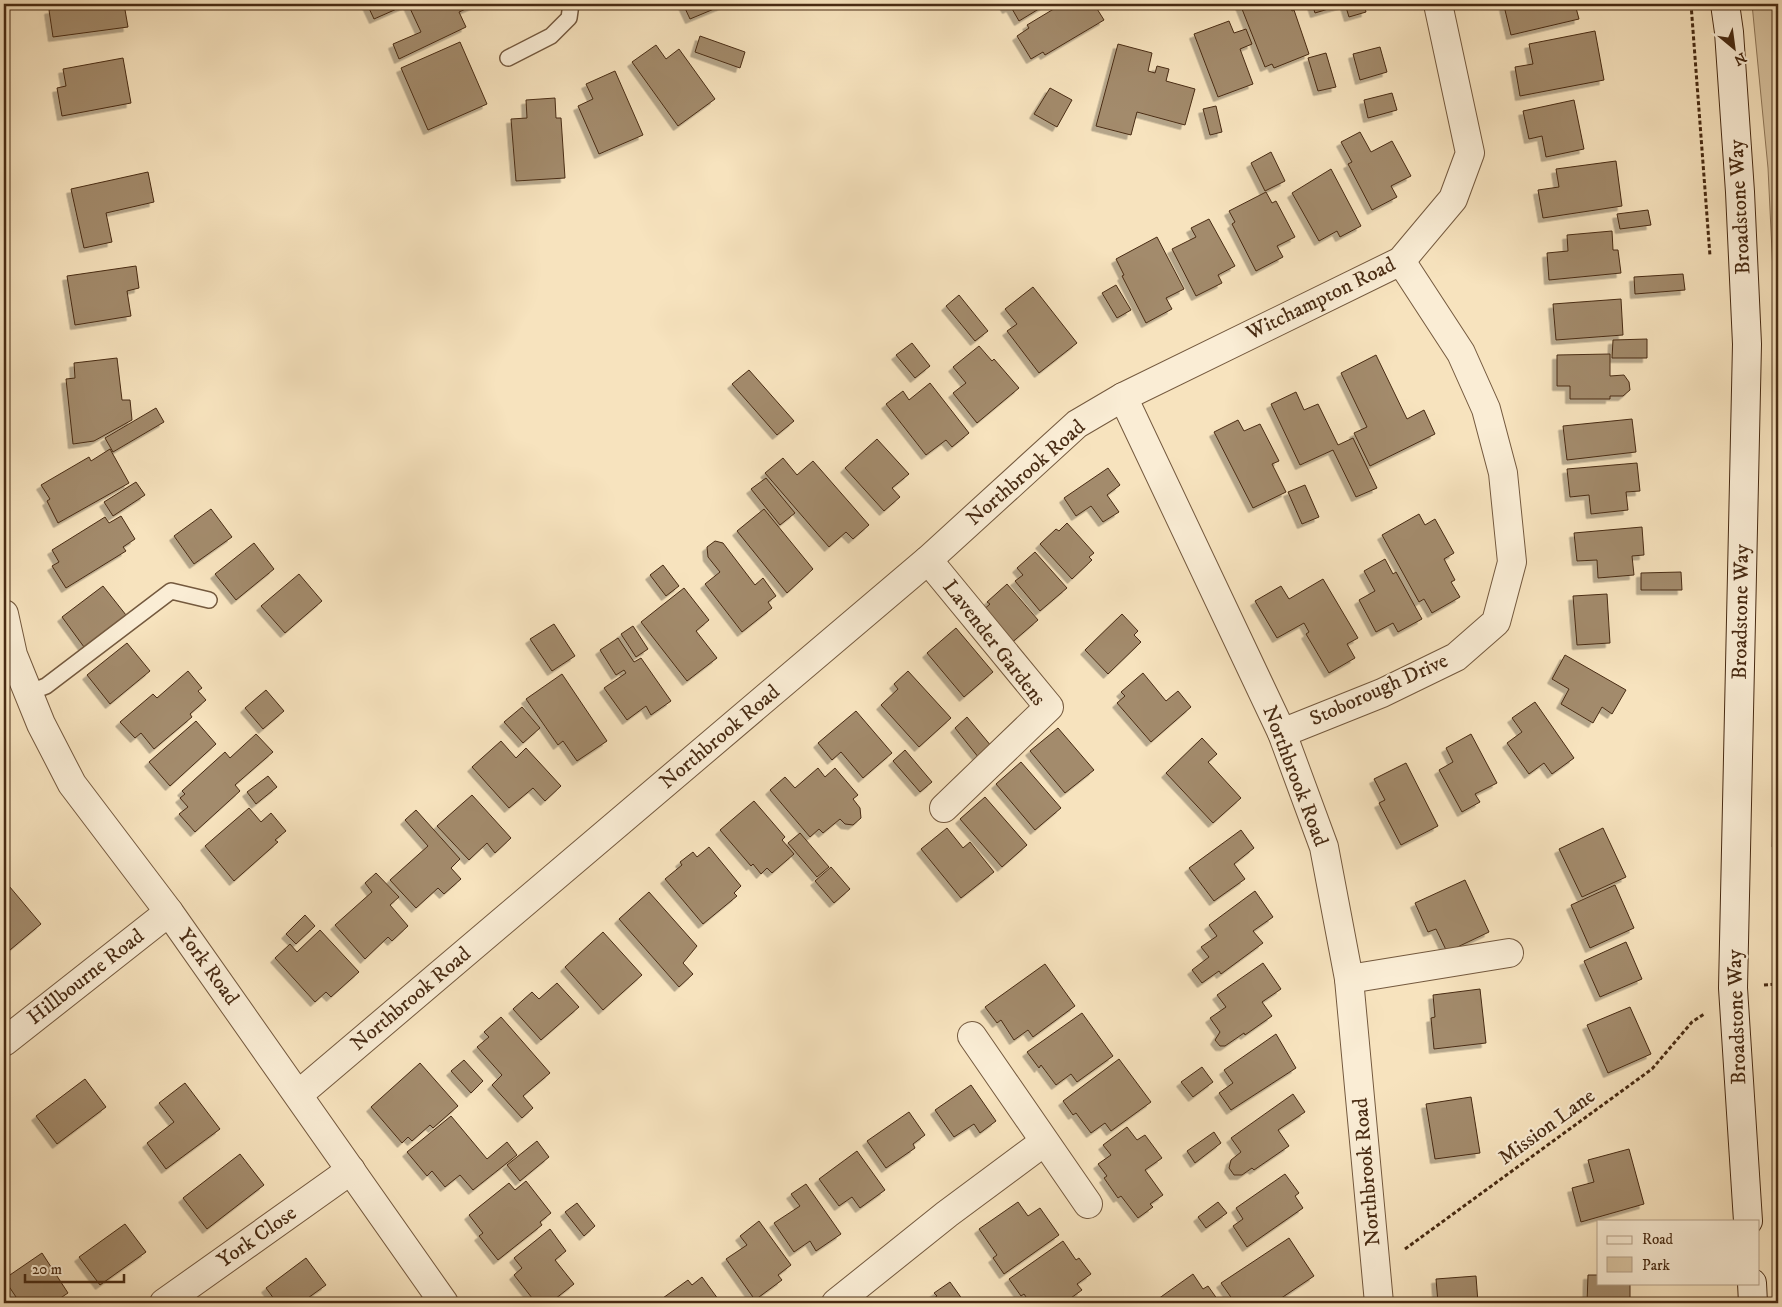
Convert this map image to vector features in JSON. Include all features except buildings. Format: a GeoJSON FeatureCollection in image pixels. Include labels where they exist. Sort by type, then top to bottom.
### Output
{"type":"FeatureCollection","features":[{"type":"Feature","properties":{"kind":"street","name":"Witchampton Road"},"geometry":{"type":"LineString","coordinates":[[1123,397],[1401,261],[1453,199],[1470,153],[1438,4]]}},
{"type":"Feature","properties":{"kind":"street","name":"Broadstone Way"},"geometry":{"type":"LineString","coordinates":[[1725,4],[1729,32],[1740,192],[1747,344],[1733,988],[1748,1220]]}},
{"type":"Feature","properties":{"kind":"street","name":"Stoborough Drive"},"geometry":{"type":"LineString","coordinates":[[1282,733],[1382,693],[1456,657],[1496,622],[1512,562],[1503,473],[1486,409],[1461,353],[1401,261]]}},
{"type":"Feature","properties":{"kind":"street","name":"Northbrook Road"},"geometry":{"type":"LineString","coordinates":[[299,1094],[928,560],[1077,424],[1123,397],[1282,733],[1324,847],[1349,979],[1379,1303]]}},
{"type":"Feature","properties":{"kind":"street","name":"Lavender Gardens"},"geometry":{"type":"LineString","coordinates":[[928,560],[1049,707],[944,808]]}},
{"type":"Feature","properties":{"kind":"street","name":"York Road"},"geometry":{"type":"LineString","coordinates":[[4,614],[13,655],[28,693],[72,784],[169,912],[299,1094],[444,1303]]}},
{"type":"Feature","properties":{"kind":"street","name":"Hillbourne Road"},"geometry":{"type":"LineString","coordinates":[[4,1042],[169,912]]}},
{"type":"Feature","properties":{"kind":"street"},"geometry":{"type":"LineString","coordinates":[[1349,979],[1509,953]]}},
{"type":"Feature","properties":{"kind":"street"},"geometry":{"type":"LineString","coordinates":[[972,1036],[1088,1204]]}},
{"type":"Feature","properties":{"kind":"street"},"geometry":{"type":"LineString","coordinates":[[836,1303],[947,1214],[1044,1142]]}},
{"type":"Feature","properties":{"kind":"street","name":"York Close"},"geometry":{"type":"LineString","coordinates":[[164,1303],[351,1170]]}},
{"type":"Feature","properties":{"kind":"street"},"geometry":{"type":"LineString","coordinates":[[1752,1284],[1753,1303]]}},
{"type":"Feature","properties":{"kind":"lane"},"geometry":{"type":"LineString","coordinates":[[508,58],[551,36],[569,18],[571,4]]}},
{"type":"Feature","properties":{"kind":"lane"},"geometry":{"type":"LineString","coordinates":[[28,693],[46,686],[170,591],[209,600]]}},
{"type":"Feature","properties":{"kind":"path"},"geometry":{"type":"LineString","coordinates":[[1691,4],[1710,258]]}},
{"type":"Feature","properties":{"kind":"path","name":"Mission Lane"},"geometry":{"type":"LineString","coordinates":[[1376,1270],[1652,1069],[1692,1022],[1708,1012]]}},
{"type":"Feature","properties":{"kind":"green space"},"geometry":{"type":"Polygon","coordinates":[[[1752,4],[1778,4],[1778,376],[1768,168],[1752,4]]]}},
{"type":"Feature","properties":{"kind":"green space"},"geometry":{"type":"Polygon","coordinates":[[[1778,617],[1778,850],[1772,847],[1778,617]]]}}]}
